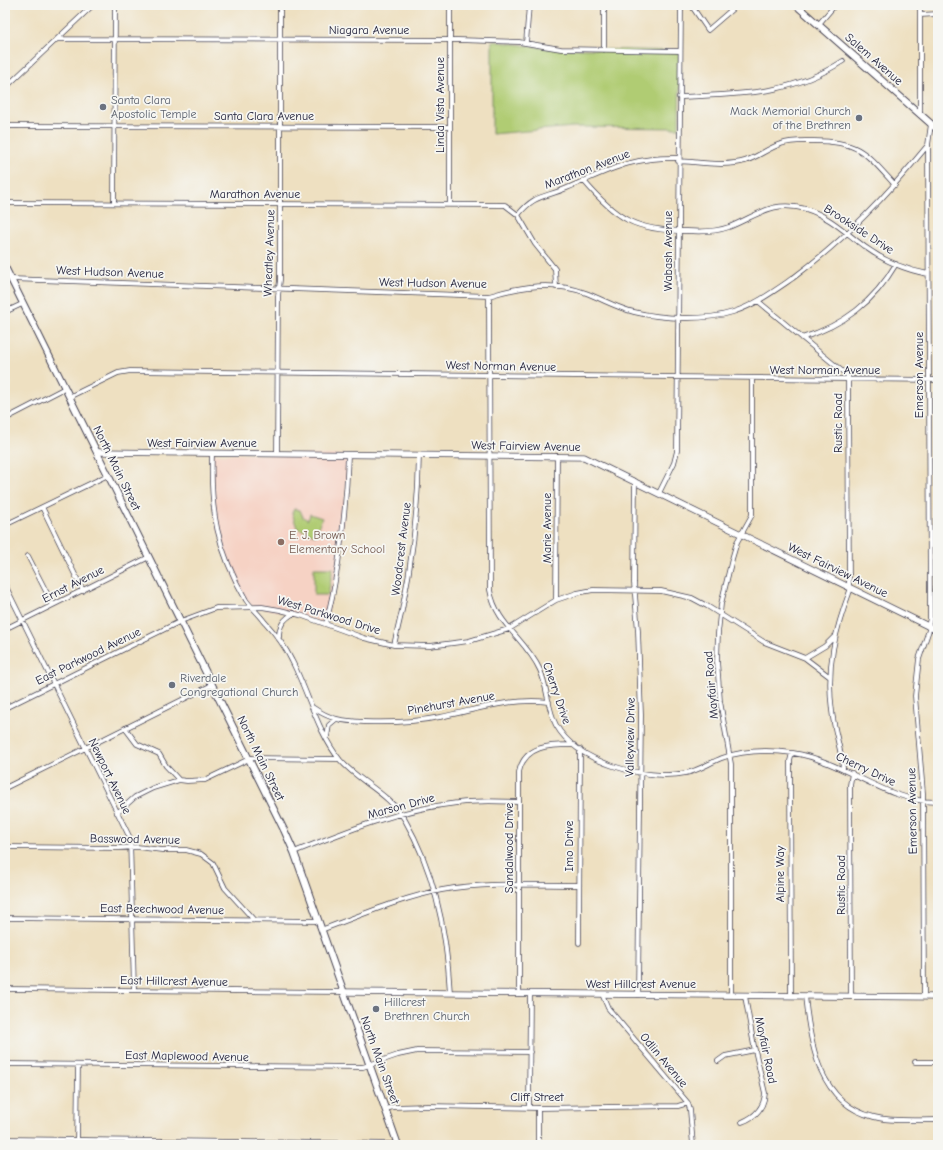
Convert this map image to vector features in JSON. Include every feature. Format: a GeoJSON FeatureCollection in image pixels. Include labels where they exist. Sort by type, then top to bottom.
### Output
{"type":"FeatureCollection","features":[{"type":"Feature","properties":{"kind":"main road","name":"Salem Avenue"},"geometry":{"type":"LineString","coordinates":[[796,5],[938,130]]}},
{"type":"Feature","properties":{"kind":"main road","name":"North Main Street"},"geometry":{"type":"LineString","coordinates":[[5,267],[22,304],[249,758],[294,852],[398,1145]]}},
{"type":"Feature","properties":{"kind":"street"},"geometry":{"type":"LineString","coordinates":[[5,88],[93,5]]}},
{"type":"Feature","properties":{"kind":"street"},"geometry":{"type":"LineString","coordinates":[[114,203],[115,5]]}},
{"type":"Feature","properties":{"kind":"street","name":"Wheatley Avenue"},"geometry":{"type":"LineString","coordinates":[[277,454],[281,126],[280,5]]}},
{"type":"Feature","properties":{"kind":"street","name":"Linda Vista Avenue"},"geometry":{"type":"LineString","coordinates":[[450,5],[450,204]]}},
{"type":"Feature","properties":{"kind":"street"},"geometry":{"type":"LineString","coordinates":[[526,43],[529,5]]}},
{"type":"Feature","properties":{"kind":"street"},"geometry":{"type":"LineString","coordinates":[[604,5],[604,50]]}},
{"type":"Feature","properties":{"kind":"street","name":"Wabash Avenue"},"geometry":{"type":"LineString","coordinates":[[660,493],[674,463],[677,451],[678,160],[681,5]]}},
{"type":"Feature","properties":{"kind":"street"},"geometry":{"type":"LineString","coordinates":[[691,5],[708,30],[737,5]]}},
{"type":"Feature","properties":{"kind":"street"},"geometry":{"type":"LineString","coordinates":[[818,25],[835,5]]}},
{"type":"Feature","properties":{"kind":"street"},"geometry":{"type":"LineString","coordinates":[[920,5],[920,115]]}},
{"type":"Feature","properties":{"kind":"street"},"geometry":{"type":"LineString","coordinates":[[920,15],[938,14]]}},
{"type":"Feature","properties":{"kind":"street","name":"Niagara Avenue"},"geometry":{"type":"LineString","coordinates":[[57,39],[450,40],[526,43],[552,49],[680,51]]}},
{"type":"Feature","properties":{"kind":"street"},"geometry":{"type":"LineString","coordinates":[[679,97],[730,96],[770,90],[809,79],[843,61]]}},
{"type":"Feature","properties":{"kind":"street","name":"Emerson Avenue"},"geometry":{"type":"LineString","coordinates":[[924,997],[923,800],[915,696],[919,659],[929,627],[930,618],[928,145],[931,124]]}},
{"type":"Feature","properties":{"kind":"street","name":"Santa Clara Avenue"},"geometry":{"type":"LineString","coordinates":[[5,126],[450,127]]}},
{"type":"Feature","properties":{"kind":"street","name":"Marathon Avenue"},"geometry":{"type":"LineString","coordinates":[[5,203],[505,205],[518,215],[528,203],[626,163],[653,158],[740,162],[755,158],[775,146],[786,142],[832,141],[850,144],[863,151],[895,185]]}},
{"type":"Feature","properties":{"kind":"street","name":"West Hudson Avenue"},"geometry":{"type":"LineString","coordinates":[[11,279],[489,296],[528,286],[556,286],[586,293],[617,308],[633,312],[658,316],[678,317],[720,315],[733,312],[758,301],[802,271],[848,233],[895,185],[928,145]]}},
{"type":"Feature","properties":{"kind":"street","name":"Brookside Drive"},"geometry":{"type":"LineString","coordinates":[[583,180],[603,203],[622,217],[652,229],[704,232],[720,230],[738,223],[761,211],[787,206],[805,209],[818,214],[848,233],[871,251],[896,264],[928,274]]}},
{"type":"Feature","properties":{"kind":"street"},"geometry":{"type":"LineString","coordinates":[[518,215],[535,244],[556,268],[556,286]]}},
{"type":"Feature","properties":{"kind":"street"},"geometry":{"type":"LineString","coordinates":[[802,338],[827,330],[862,307],[880,289],[896,264]]}},
{"type":"Feature","properties":{"kind":"street","name":"Cherry Drive"},"geometry":{"type":"LineString","coordinates":[[489,296],[490,590],[494,608],[502,621],[524,644],[536,661],[544,678],[549,702],[556,724],[565,737],[580,749],[601,761],[641,774],[686,773],[730,756],[753,752],[792,753],[820,759],[843,768],[890,792],[938,802]]}},
{"type":"Feature","properties":{"kind":"street","name":"Rustic Road"},"geometry":{"type":"LineString","coordinates":[[758,301],[846,372],[848,380],[850,588],[834,637],[830,677],[832,710],[843,768]]}},
{"type":"Feature","properties":{"kind":"street"},"geometry":{"type":"LineString","coordinates":[[6,310],[22,304]]}},
{"type":"Feature","properties":{"kind":"street","name":"West Norman Avenue"},"geometry":{"type":"LineString","coordinates":[[69,397],[125,371],[278,371],[490,376],[938,380]]}},
{"type":"Feature","properties":{"kind":"street","name":"Mayfair Road"},"geometry":{"type":"LineString","coordinates":[[731,996],[730,756],[720,701],[717,672],[720,614],[728,574],[738,542],[753,513],[752,379]]}},
{"type":"Feature","properties":{"kind":"street"},"geometry":{"type":"LineString","coordinates":[[5,419],[65,388]]}},
{"type":"Feature","properties":{"kind":"street","name":"West Fairview Avenue"},"geometry":{"type":"LineString","coordinates":[[97,452],[557,456],[588,458],[938,631]]}},
{"type":"Feature","properties":{"kind":"street"},"geometry":{"type":"LineString","coordinates":[[212,454],[214,509],[218,536],[230,572],[247,601],[278,638],[293,662],[312,707],[339,759],[353,774],[383,795],[400,814],[419,850],[434,892],[447,951],[450,993]]}},
{"type":"Feature","properties":{"kind":"street"},"geometry":{"type":"LineString","coordinates":[[326,624],[332,599],[343,535],[348,455]]}},
{"type":"Feature","properties":{"kind":"street","name":"Woodcrest Avenue"},"geometry":{"type":"LineString","coordinates":[[394,644],[407,591],[413,549],[419,485],[420,455]]}},
{"type":"Feature","properties":{"kind":"street","name":"Marie Avenue"},"geometry":{"type":"LineString","coordinates":[[556,600],[557,456]]}},
{"type":"Feature","properties":{"kind":"street"},"geometry":{"type":"LineString","coordinates":[[5,525],[108,475]]}},
{"type":"Feature","properties":{"kind":"street","name":"Valleyview Drive"},"geometry":{"type":"LineString","coordinates":[[635,481],[634,590],[640,677],[641,774],[638,995]]}},
{"type":"Feature","properties":{"kind":"street"},"geometry":{"type":"LineString","coordinates":[[42,507],[83,591]]}},
{"type":"Feature","properties":{"kind":"street"},"geometry":{"type":"LineString","coordinates":[[28,556],[53,605]]}},
{"type":"Feature","properties":{"kind":"street","name":"Ernst Avenue"},"geometry":{"type":"LineString","coordinates":[[5,629],[149,557]]}},
{"type":"Feature","properties":{"kind":"street","name":"Newport Avenue"},"geometry":{"type":"LineString","coordinates":[[5,585],[130,838],[134,990]]}},
{"type":"Feature","properties":{"kind":"street","name":"West Parkwood Drive"},"geometry":{"type":"LineString","coordinates":[[181,621],[216,608],[252,607],[294,613],[364,638],[394,644],[430,646],[457,643],[509,628],[556,600],[577,593],[593,590],[634,590],[679,594],[697,600],[764,642],[805,658],[830,677]]}},
{"type":"Feature","properties":{"kind":"street"},"geometry":{"type":"LineString","coordinates":[[278,638],[279,628],[283,622],[294,613]]}},
{"type":"Feature","properties":{"kind":"street","name":"East Parkwood Avenue"},"geometry":{"type":"LineString","coordinates":[[5,708],[181,621]]}},
{"type":"Feature","properties":{"kind":"street"},"geometry":{"type":"LineString","coordinates":[[805,658],[825,646],[834,637]]}},
{"type":"Feature","properties":{"kind":"street"},"geometry":{"type":"LineString","coordinates":[[5,788],[212,685]]}},
{"type":"Feature","properties":{"kind":"street","name":"Pinehurst Avenue"},"geometry":{"type":"LineString","coordinates":[[312,707],[335,720],[402,722],[440,717],[508,703],[538,700],[549,702]]}},
{"type":"Feature","properties":{"kind":"street"},"geometry":{"type":"LineString","coordinates":[[327,737],[329,725],[335,720]]}},
{"type":"Feature","properties":{"kind":"street"},"geometry":{"type":"LineString","coordinates":[[124,728],[137,744],[159,754],[166,766],[179,780]]}},
{"type":"Feature","properties":{"kind":"street","name":"Sandalwood Drive"},"geometry":{"type":"LineString","coordinates":[[519,994],[519,772],[527,755],[542,747],[575,745]]}},
{"type":"Feature","properties":{"kind":"street","name":"Imo Drive"},"geometry":{"type":"LineString","coordinates":[[579,943],[580,749]]}},
{"type":"Feature","properties":{"kind":"street","name":"Alpine Way"},"geometry":{"type":"LineString","coordinates":[[791,996],[790,766],[792,753]]}},
{"type":"Feature","properties":{"kind":"street"},"geometry":{"type":"LineString","coordinates":[[117,813],[143,792],[179,780],[204,780],[249,758],[339,759]]}},
{"type":"Feature","properties":{"kind":"street","name":"Rustic Road"},"geometry":{"type":"LineString","coordinates":[[851,996],[850,785],[852,773]]}},
{"type":"Feature","properties":{"kind":"street","name":"Marson Drive"},"geometry":{"type":"LineString","coordinates":[[294,852],[400,814],[457,803],[518,802]]}},
{"type":"Feature","properties":{"kind":"street","name":"Basswood Avenue"},"geometry":{"type":"LineString","coordinates":[[5,847],[131,847],[192,851],[205,856],[215,867],[225,888],[232,898],[254,920]]}},
{"type":"Feature","properties":{"kind":"street"},"geometry":{"type":"LineString","coordinates":[[321,930],[434,892],[479,886],[579,885]]}},
{"type":"Feature","properties":{"kind":"street","name":"East Beechwood Avenue"},"geometry":{"type":"LineString","coordinates":[[5,918],[318,921]]}},
{"type":"Feature","properties":{"kind":"street","name":"East Hillcrest Avenue"},"geometry":{"type":"LineString","coordinates":[[5,989],[344,992]]}},
{"type":"Feature","properties":{"kind":"street","name":"West Hillcrest Avenue"},"geometry":{"type":"LineString","coordinates":[[344,992],[938,997]]}},
{"type":"Feature","properties":{"kind":"street"},"geometry":{"type":"LineString","coordinates":[[529,1106],[530,994]]}},
{"type":"Feature","properties":{"kind":"street","name":"Odlin Avenue"},"geometry":{"type":"LineString","coordinates":[[602,994],[608,1008],[688,1104],[690,1110],[693,1145]]}},
{"type":"Feature","properties":{"kind":"street","name":"Mayfair Road"},"geometry":{"type":"LineString","coordinates":[[742,1122],[755,1115],[764,1098],[745,996]]}},
{"type":"Feature","properties":{"kind":"street"},"geometry":{"type":"LineString","coordinates":[[805,996],[813,1044],[820,1068],[825,1081],[838,1097],[855,1110],[873,1117],[893,1120],[938,1120]]}},
{"type":"Feature","properties":{"kind":"street"},"geometry":{"type":"LineString","coordinates":[[718,1061],[730,1055],[755,1050]]}},
{"type":"Feature","properties":{"kind":"street","name":"East Maplewood Avenue"},"geometry":{"type":"LineString","coordinates":[[5,1064],[349,1067],[370,1066],[398,1055],[417,1051],[530,1052]]}},
{"type":"Feature","properties":{"kind":"street"},"geometry":{"type":"LineString","coordinates":[[915,1062],[938,1062]]}},
{"type":"Feature","properties":{"kind":"street"},"geometry":{"type":"LineString","coordinates":[[77,1145],[78,1065]]}},
{"type":"Feature","properties":{"kind":"street","name":"Cliff Street"},"geometry":{"type":"LineString","coordinates":[[386,1109],[407,1107],[529,1106],[538,1108],[678,1106],[688,1104]]}},
{"type":"Feature","properties":{"kind":"street"},"geometry":{"type":"LineString","coordinates":[[538,1108],[538,1145]]}},
{"type":"Feature","properties":{"kind":"street"},"geometry":{"type":"LineString","coordinates":[[5,1139],[183,1143],[398,1145]]}},
{"type":"Feature","properties":{"kind":"shaded area","name":"E. J. Brown Elementary School"},"geometry":{"type":"Polygon","coordinates":[[[212,454],[348,455],[343,535],[326,624],[300,615],[252,607],[236,583],[215,521],[212,454]]]}},
{"type":"Feature","properties":{"kind":"green space"},"geometry":{"type":"Polygon","coordinates":[[[492,41],[546,48],[680,51],[679,128],[573,127],[492,134],[492,41]]]}},
{"type":"Feature","properties":{"kind":"green space"},"geometry":{"type":"Polygon","coordinates":[[[294,509],[300,510],[303,517],[308,520],[310,514],[322,518],[315,535],[297,528],[292,513],[294,509]]]}},
{"type":"Feature","properties":{"kind":"green space"},"geometry":{"type":"Polygon","coordinates":[[[314,568],[333,568],[328,595],[314,595],[314,568]]]}},
{"type":"Feature","properties":{"kind":"place","name":"Santa Clara Apostolic Temple"},"geometry":{"type":"Point","coordinates":[103,107]}},
{"type":"Feature","properties":{"kind":"place","name":"Mack Memorial Church of the Brethren"},"geometry":{"type":"Point","coordinates":[859,118]}},
{"type":"Feature","properties":{"kind":"place","name":"E. J. Brown Elementary School"},"geometry":{"type":"Point","coordinates":[281,542]}},
{"type":"Feature","properties":{"kind":"place","name":"Riverdale Congregational Church"},"geometry":{"type":"Point","coordinates":[172,685]}},
{"type":"Feature","properties":{"kind":"place","name":"Hillcrest Brethren Church"},"geometry":{"type":"Point","coordinates":[376,1009]}}]}
